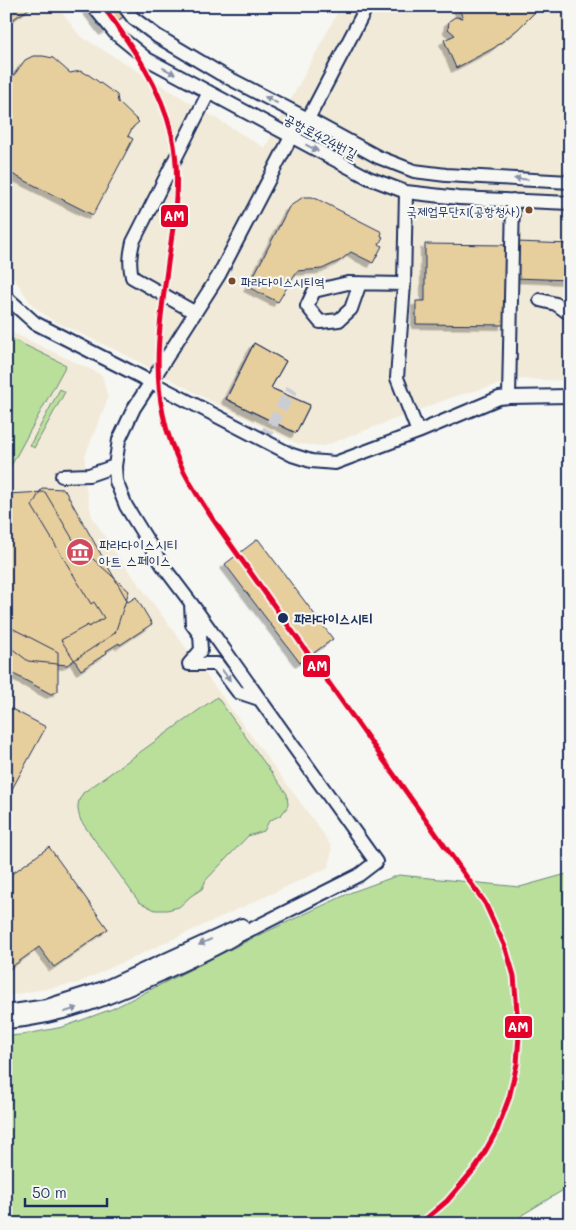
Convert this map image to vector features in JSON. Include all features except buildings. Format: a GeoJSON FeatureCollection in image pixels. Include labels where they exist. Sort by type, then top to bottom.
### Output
{"type":"FeatureCollection","features":[{"type":"Feature","properties":{"kind":"street","name":"공항로424번길"},"geometry":{"type":"LineString","coordinates":[[93,6],[115,34],[147,59],[369,178],[406,192],[459,198],[570,203]]}},
{"type":"Feature","properties":{"kind":"street","name":"공항로424번길"},"geometry":{"type":"LineString","coordinates":[[124,6],[133,18],[157,36],[221,74],[378,157],[414,170],[446,175],[570,182]]}},
{"type":"Feature","properties":{"kind":"street"},"geometry":{"type":"LineString","coordinates":[[366,6],[308,119],[291,137],[220,275],[194,312],[134,408],[119,440],[115,466],[116,481],[126,506],[162,566],[191,603],[376,862]]}},
{"type":"Feature","properties":{"kind":"street"},"geometry":{"type":"LineString","coordinates":[[194,312],[132,277],[130,256],[133,242],[209,92]]}},
{"type":"Feature","properties":{"kind":"street"},"geometry":{"type":"LineString","coordinates":[[406,192],[404,284],[397,378],[418,432]]}},
{"type":"Feature","properties":{"kind":"street"},"geometry":{"type":"LineString","coordinates":[[509,397],[513,200]]}},
{"type":"Feature","properties":{"kind":"street"},"geometry":{"type":"LineString","coordinates":[[360,283],[404,284]]}},
{"type":"Feature","properties":{"kind":"street"},"geometry":{"type":"LineString","coordinates":[[6,296],[35,322],[278,448],[310,461],[335,463],[418,432],[499,398],[570,396]]}},
{"type":"Feature","properties":{"kind":"street"},"geometry":{"type":"LineString","coordinates":[[540,300],[556,304],[570,314]]}},
{"type":"Feature","properties":{"kind":"street"},"geometry":{"type":"LineString","coordinates":[[62,476],[89,474],[115,466]]}},
{"type":"Feature","properties":{"kind":"street"},"geometry":{"type":"LineString","coordinates":[[191,603],[192,624],[200,636],[201,650],[189,664],[217,664],[238,692],[259,698]]}},
{"type":"Feature","properties":{"kind":"street"},"geometry":{"type":"LineString","coordinates":[[6,1012],[47,1006],[104,988],[355,869],[376,862]]}},
{"type":"Feature","properties":{"kind":"street"},"geometry":{"type":"LineString","coordinates":[[6,1022],[63,1013],[106,999],[216,949],[359,875],[376,862]]}},
{"type":"Feature","properties":{"kind":"shaded area"},"geometry":{"type":"Polygon","coordinates":[[[6,6],[57,6],[80,36],[265,148],[341,6],[570,6],[570,381],[519,379],[453,397],[324,446],[298,444],[205,398],[128,356],[52,320],[33,306],[6,267],[6,6]]]}},
{"type":"Feature","properties":{"kind":"shaded area"},"geometry":{"type":"Polygon","coordinates":[[[6,325],[13,333],[102,375],[108,398],[85,456],[85,484],[92,517],[115,552],[323,833],[332,848],[329,867],[78,983],[7,996],[6,325]]]}},
{"type":"Feature","properties":{"kind":"green space"},"geometry":{"type":"Polygon","coordinates":[[[6,336],[66,365],[6,475],[6,336]]]}},
{"type":"Feature","properties":{"kind":"green space"},"geometry":{"type":"Polygon","coordinates":[[[60,389],[65,392],[34,448],[30,445],[60,389]]]}},
{"type":"Feature","properties":{"kind":"green space"},"geometry":{"type":"Polygon","coordinates":[[[217,697],[287,794],[288,805],[281,815],[269,821],[264,831],[248,836],[206,880],[202,889],[179,907],[155,910],[139,902],[81,821],[78,803],[83,793],[217,697]]]}},
{"type":"Feature","properties":{"kind":"green space"},"geometry":{"type":"Polygon","coordinates":[[[570,873],[570,1186],[522,1215],[513,1224],[6,1224],[6,1036],[63,1027],[112,1009],[253,938],[352,892],[399,875],[520,887],[570,873]]]}},
{"type":"Feature","properties":{"kind":"tunnel"},"geometry":{"type":"LineString","coordinates":[[263,440],[292,389]]}},
{"type":"Feature","properties":{"kind":"transit line","name":"AM"},"geometry":{"type":"LineString","coordinates":[[103,6],[135,52],[153,84],[167,117],[175,150],[176,196],[161,315],[158,355],[158,375],[163,414],[172,445],[185,474],[219,528],[485,903],[506,949],[514,976],[519,1035],[517,1064],[509,1098],[497,1130],[477,1166],[447,1201],[420,1224]]}},
{"type":"Feature","properties":{"kind":"place","name":"국제업무단지(공항청사)"},"geometry":{"type":"Point","coordinates":[529,210]}},
{"type":"Feature","properties":{"kind":"place","name":"파라다이스시티역"},"geometry":{"type":"Point","coordinates":[232,281]}},
{"type":"Feature","properties":{"kind":"place","name":"파라다이스시티 아트 스페이스"},"geometry":{"type":"Point","coordinates":[80,552]}},
{"type":"Feature","properties":{"kind":"place","name":"파라다이스시티"},"geometry":{"type":"Point","coordinates":[283,618]}}]}
